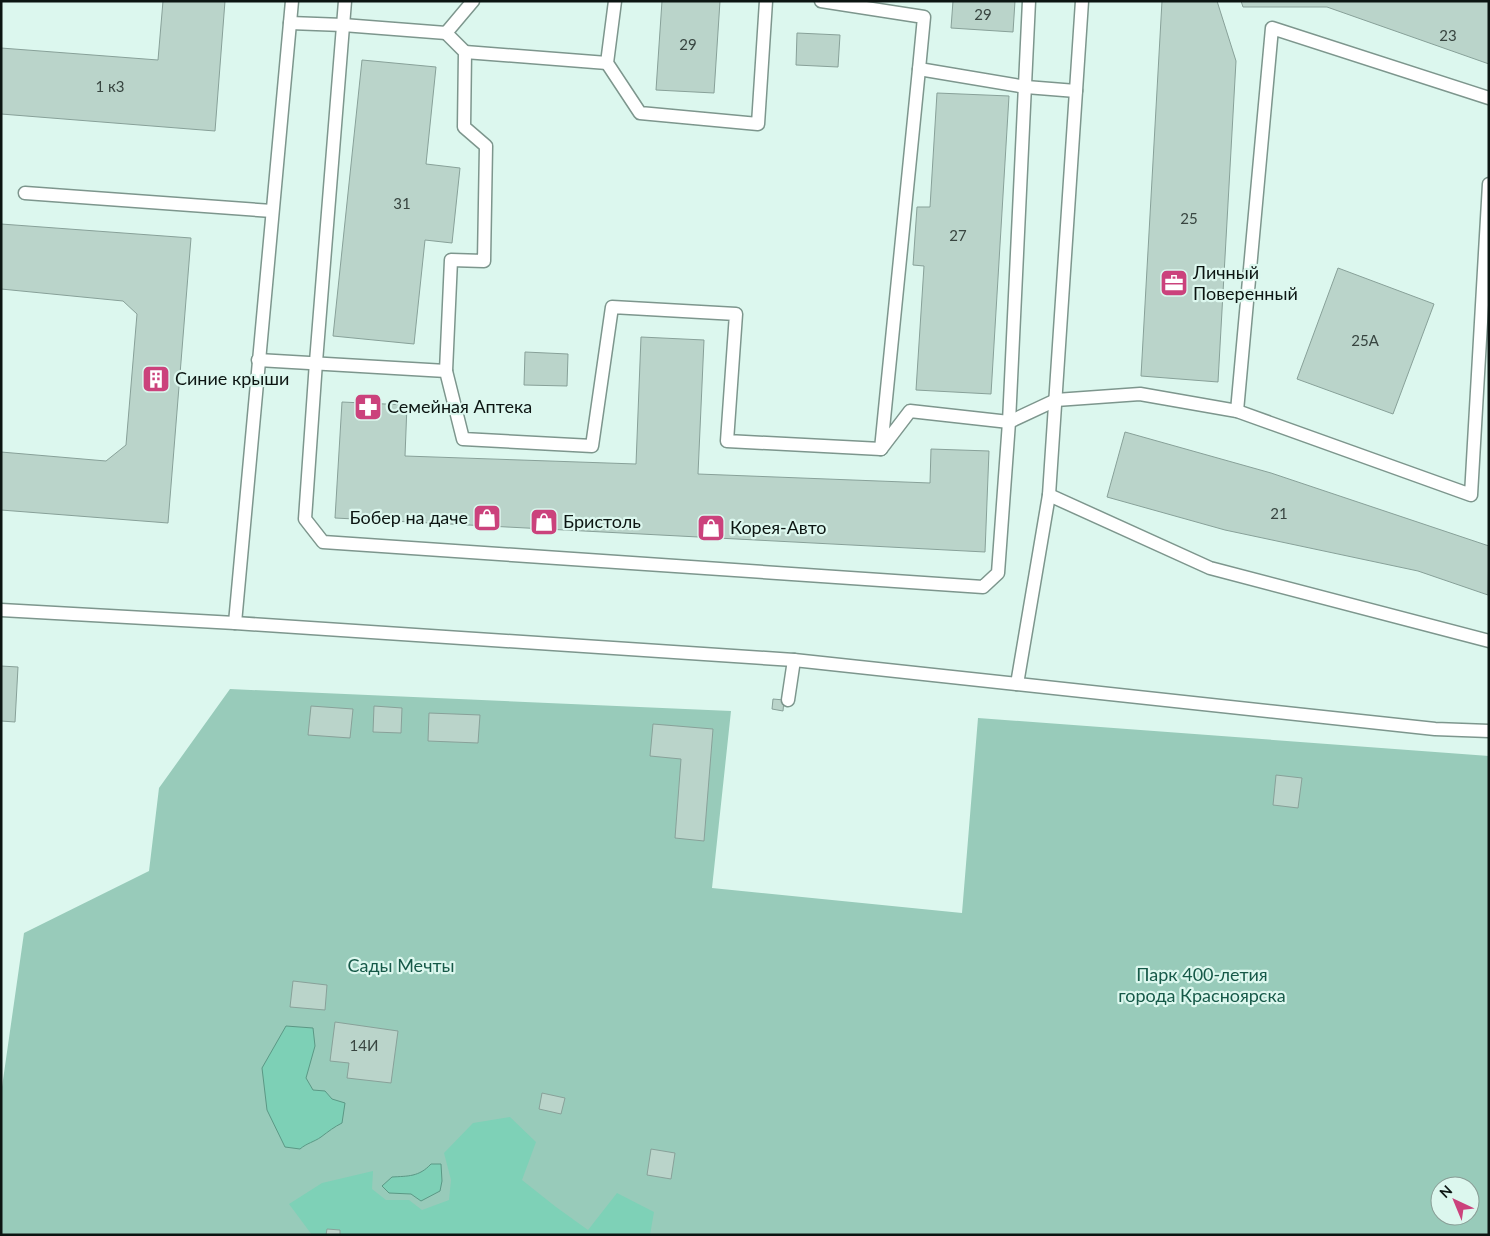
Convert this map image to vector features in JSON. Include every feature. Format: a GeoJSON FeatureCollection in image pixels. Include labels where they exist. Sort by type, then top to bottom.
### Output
{"type":"FeatureCollection","features":[{"type":"Feature","properties":{"kind":"lane"},"geometry":{"type":"LineString","coordinates":[[235,623],[292,1]]}},
{"type":"Feature","properties":{"kind":"lane"},"geometry":{"type":"LineString","coordinates":[[345,1],[316,362],[306,519],[323,542],[983,587],[998,573],[1010,422],[1029,1]]}},
{"type":"Feature","properties":{"kind":"lane"},"geometry":{"type":"LineString","coordinates":[[446,33],[473,1]]}},
{"type":"Feature","properties":{"kind":"lane"},"geometry":{"type":"LineString","coordinates":[[615,1],[607,63],[640,113],[758,124],[766,1]]}},
{"type":"Feature","properties":{"kind":"lane"},"geometry":{"type":"LineString","coordinates":[[821,1],[924,17],[882,449]]}},
{"type":"Feature","properties":{"kind":"lane"},"geometry":{"type":"LineString","coordinates":[[1017,684],[1049,495],[1082,1]]}},
{"type":"Feature","properties":{"kind":"lane"},"geometry":{"type":"LineString","coordinates":[[290,23],[446,33],[465,52],[607,63]]}},
{"type":"Feature","properties":{"kind":"lane"},"geometry":{"type":"LineString","coordinates":[[1236,411],[1272,28],[1489,98]]}},
{"type":"Feature","properties":{"kind":"lane"},"geometry":{"type":"LineString","coordinates":[[465,52],[464,127],[486,146],[484,261],[451,260],[446,371],[463,439],[592,446],[612,307],[736,314],[726,441],[882,449]]}},
{"type":"Feature","properties":{"kind":"lane"},"geometry":{"type":"LineString","coordinates":[[919,69],[1026,87],[1076,91]]}},
{"type":"Feature","properties":{"kind":"lane"},"geometry":{"type":"LineString","coordinates":[[882,449],[910,411],[1010,422],[1056,400],[1140,394],[1236,411],[1471,495],[1489,184]]}},
{"type":"Feature","properties":{"kind":"lane"},"geometry":{"type":"LineString","coordinates":[[25,193],[272,211]]}},
{"type":"Feature","properties":{"kind":"lane"},"geometry":{"type":"LineString","coordinates":[[258,360],[446,371]]}},
{"type":"Feature","properties":{"kind":"lane"},"geometry":{"type":"LineString","coordinates":[[1049,495],[1210,568],[1489,641]]}},
{"type":"Feature","properties":{"kind":"lane"},"geometry":{"type":"LineString","coordinates":[[1,610],[235,623],[794,660],[1435,729],[1489,731]]}},
{"type":"Feature","properties":{"kind":"lane"},"geometry":{"type":"LineString","coordinates":[[788,700],[794,660]]}},
{"type":"Feature","properties":{"kind":"green space"},"geometry":{"type":"Polygon","coordinates":[[[230,689],[731,711],[712,888],[962,913],[978,718],[1489,756],[1489,1235],[1,1235],[1,1094],[24,933],[149,871],[159,788],[230,689]]]}},
{"type":"Feature","properties":{"kind":"shaded area"},"geometry":{"type":"Polygon","coordinates":[[[286,1026],[313,1028],[315,1046],[306,1078],[313,1090],[325,1091],[332,1099],[345,1103],[342,1123],[300,1149],[285,1147],[267,1110],[262,1068],[286,1026]]]}},
{"type":"Feature","properties":{"kind":"shaded area"},"geometry":{"type":"Polygon","coordinates":[[[510,1117],[536,1142],[522,1180],[588,1230],[617,1193],[654,1212],[650,1235],[312,1235],[289,1204],[322,1183],[373,1171],[372,1189],[386,1200],[409,1200],[422,1210],[449,1200],[451,1180],[444,1153],[473,1123],[510,1117]]]}},
{"type":"Feature","properties":{"kind":"shaded area"},"geometry":{"type":"Polygon","coordinates":[[[431,1164],[441,1164],[442,1181],[440,1191],[421,1201],[411,1194],[389,1193],[382,1186],[392,1177],[418,1174],[431,1164]]]}},
{"type":"Feature","properties":{"kind":"building"},"geometry":{"type":"Polygon","coordinates":[[[163,1],[225,1],[215,131],[1,114],[1,48],[158,60],[163,1]]]}},
{"type":"Feature","properties":{"kind":"building"},"geometry":{"type":"Polygon","coordinates":[[[662,1],[720,1],[714,93],[656,90],[662,1]]]}},
{"type":"Feature","properties":{"kind":"building"},"geometry":{"type":"Polygon","coordinates":[[[953,1],[1015,1],[1013,32],[951,28],[953,1]]]}},
{"type":"Feature","properties":{"kind":"building"},"geometry":{"type":"Polygon","coordinates":[[[1162,1],[1217,1],[1236,61],[1218,382],[1141,376],[1162,1]]]}},
{"type":"Feature","properties":{"kind":"building"},"geometry":{"type":"Polygon","coordinates":[[[1241,1],[1489,1],[1489,64],[1327,7],[1243,7],[1241,1]]]}},
{"type":"Feature","properties":{"kind":"building"},"geometry":{"type":"Polygon","coordinates":[[[797,33],[840,35],[838,67],[796,65],[797,33]]]}},
{"type":"Feature","properties":{"kind":"building"},"geometry":{"type":"Polygon","coordinates":[[[362,60],[436,67],[426,164],[460,168],[452,243],[425,240],[414,344],[333,336],[362,60]]]}},
{"type":"Feature","properties":{"kind":"building"},"geometry":{"type":"Polygon","coordinates":[[[937,93],[1009,96],[991,394],[916,390],[924,266],[913,265],[917,207],[930,207],[937,93]]]}},
{"type":"Feature","properties":{"kind":"building","name":"Синие крыши"},"geometry":{"type":"Polygon","coordinates":[[[1,224],[191,238],[168,523],[1,510],[1,452],[106,461],[126,445],[137,314],[123,301],[1,289],[1,224]]]}},
{"type":"Feature","properties":{"kind":"building"},"geometry":{"type":"Polygon","coordinates":[[[1338,268],[1434,304],[1393,414],[1297,379],[1338,268]]]}},
{"type":"Feature","properties":{"kind":"building"},"geometry":{"type":"Polygon","coordinates":[[[641,337],[704,340],[698,474],[930,483],[931,449],[989,451],[985,552],[335,518],[342,402],[407,405],[405,456],[636,464],[641,337]]]}},
{"type":"Feature","properties":{"kind":"building"},"geometry":{"type":"Polygon","coordinates":[[[525,352],[568,354],[567,386],[524,385],[525,352]]]}},
{"type":"Feature","properties":{"kind":"building"},"geometry":{"type":"Polygon","coordinates":[[[1125,432],[1271,473],[1489,546],[1488,595],[1418,571],[1225,530],[1107,497],[1125,432]]]}},
{"type":"Feature","properties":{"kind":"building"},"geometry":{"type":"Polygon","coordinates":[[[1,666],[18,667],[15,722],[1,721],[1,666]]]}},
{"type":"Feature","properties":{"kind":"building"},"geometry":{"type":"Polygon","coordinates":[[[773,699],[784,700],[783,711],[772,709],[773,699]]]}},
{"type":"Feature","properties":{"kind":"building"},"geometry":{"type":"Polygon","coordinates":[[[311,706],[353,709],[350,738],[308,735],[311,706]]]}},
{"type":"Feature","properties":{"kind":"building"},"geometry":{"type":"Polygon","coordinates":[[[374,706],[402,708],[401,733],[373,732],[374,706]]]}},
{"type":"Feature","properties":{"kind":"building"},"geometry":{"type":"Polygon","coordinates":[[[429,713],[480,715],[478,743],[428,741],[429,713]]]}},
{"type":"Feature","properties":{"kind":"building"},"geometry":{"type":"Polygon","coordinates":[[[653,724],[713,729],[704,841],[675,838],[681,759],[650,756],[653,724]]]}},
{"type":"Feature","properties":{"kind":"building"},"geometry":{"type":"Polygon","coordinates":[[[1276,775],[1302,778],[1298,808],[1273,805],[1276,775]]]}},
{"type":"Feature","properties":{"kind":"building"},"geometry":{"type":"Polygon","coordinates":[[[293,981],[327,985],[325,1010],[290,1007],[293,981]]]}},
{"type":"Feature","properties":{"kind":"building"},"geometry":{"type":"Polygon","coordinates":[[[335,1022],[398,1031],[391,1083],[347,1078],[349,1063],[330,1061],[335,1022]]]}},
{"type":"Feature","properties":{"kind":"building"},"geometry":{"type":"Polygon","coordinates":[[[542,1093],[565,1098],[561,1114],[539,1109],[542,1093]]]}},
{"type":"Feature","properties":{"kind":"building"},"geometry":{"type":"Polygon","coordinates":[[[651,1149],[675,1153],[671,1179],[647,1175],[651,1149]]]}},
{"type":"Feature","properties":{"kind":"building"},"geometry":{"type":"Polygon","coordinates":[[[327,1229],[340,1230],[340,1235],[326,1235],[327,1229]]]}},
{"type":"Feature","properties":{"kind":"place","name":"Личный Поверенный"},"geometry":{"type":"Point","coordinates":[1174,283]}},
{"type":"Feature","properties":{"kind":"place","name":"Синие крыши"},"geometry":{"type":"Point","coordinates":[156,379]}},
{"type":"Feature","properties":{"kind":"place","name":"Семейная Аптека"},"geometry":{"type":"Point","coordinates":[368,407]}},
{"type":"Feature","properties":{"kind":"place","name":"Бобер на даче"},"geometry":{"type":"Point","coordinates":[487,518]}},
{"type":"Feature","properties":{"kind":"place","name":"Бристоль"},"geometry":{"type":"Point","coordinates":[544,522]}},
{"type":"Feature","properties":{"kind":"place","name":"Корея-Авто"},"geometry":{"type":"Point","coordinates":[711,528]}},
{"type":"Feature","properties":{"kind":"park label","name":"Сады Мечты"},"geometry":{"type":"Point","coordinates":[401,966]}},
{"type":"Feature","properties":{"kind":"park label","name":"Парк 400-летия города Красноярска"},"geometry":{"type":"Point","coordinates":[1202,985]}}]}
